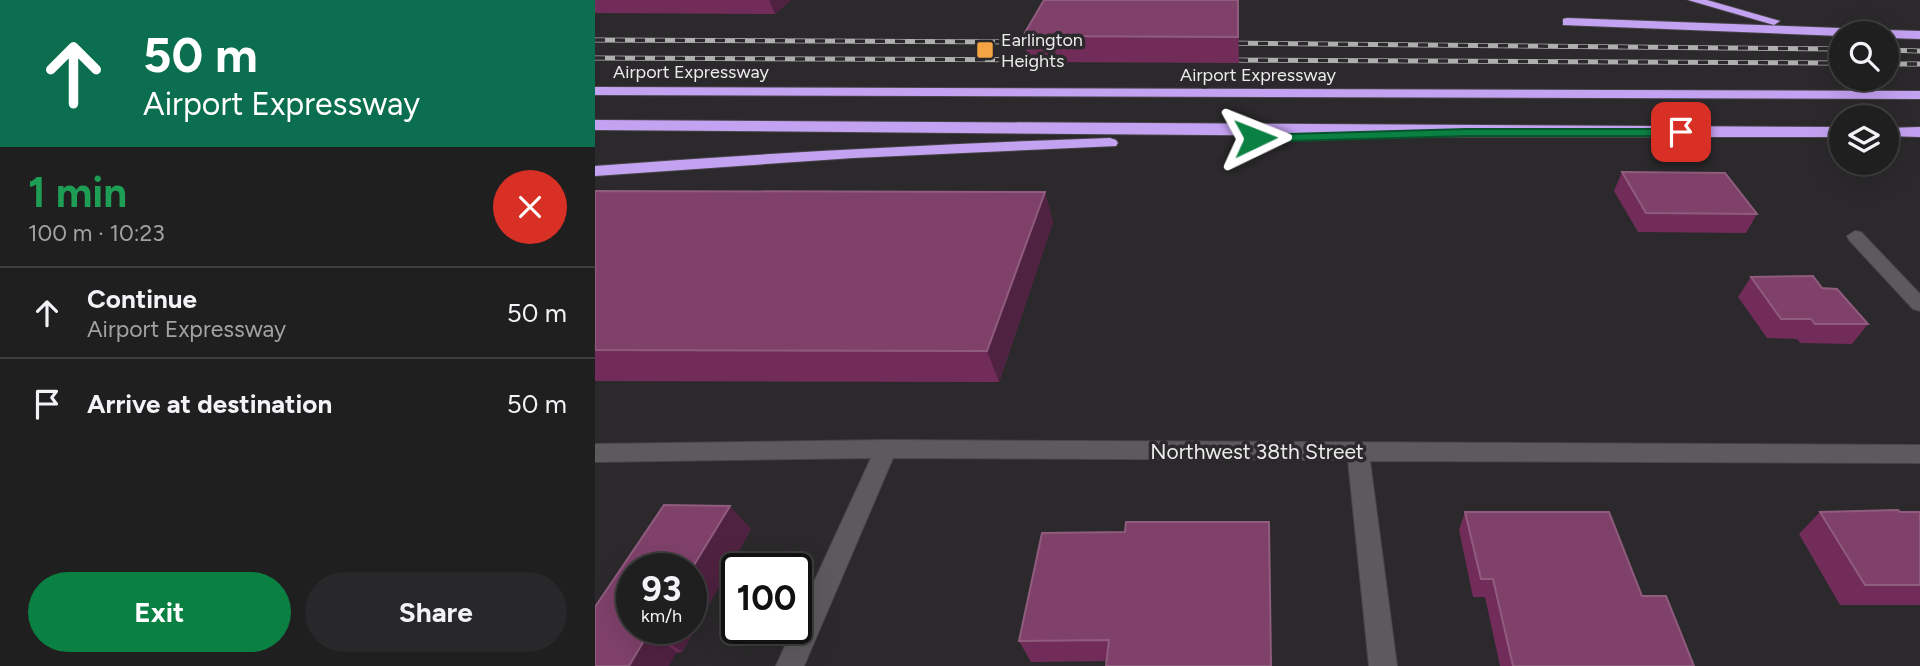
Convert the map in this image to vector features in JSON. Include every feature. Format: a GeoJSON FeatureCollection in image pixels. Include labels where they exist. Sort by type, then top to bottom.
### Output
{"type":"FeatureCollection","features":[{"type":"Feature","properties":{"kind":"highway"},"geometry":{"type":"LineString","coordinates":[[1694,0],[1771,20],[1829,27]]}},
{"type":"Feature","properties":{"kind":"highway"},"geometry":{"type":"LineString","coordinates":[[1567,22],[1829,32]]}},
{"type":"Feature","properties":{"kind":"highway"},"geometry":{"type":"LineString","coordinates":[[1899,34],[1920,35]]}},
{"type":"Feature","properties":{"kind":"highway","name":"Airport Expressway"},"geometry":{"type":"LineString","coordinates":[[595,91],[1920,95]]}},
{"type":"Feature","properties":{"kind":"highway"},"geometry":{"type":"LineString","coordinates":[[595,125],[1829,132]]}},
{"type":"Feature","properties":{"kind":"highway"},"geometry":{"type":"LineString","coordinates":[[595,171],[746,158],[915,149],[1467,132]]}},
{"type":"Feature","properties":{"kind":"highway"},"geometry":{"type":"LineString","coordinates":[[1899,132],[1920,132]]}},
{"type":"Feature","properties":{"kind":"street"},"geometry":{"type":"LineString","coordinates":[[1855,236],[1920,305]]}},
{"type":"Feature","properties":{"kind":"street"},"geometry":{"type":"LineString","coordinates":[[790,666],[886,449]]}},
{"type":"Feature","properties":{"kind":"street","name":"Northwest 38th Street"},"geometry":{"type":"LineString","coordinates":[[595,453],[886,449],[1920,454]]}},
{"type":"Feature","properties":{"kind":"street"},"geometry":{"type":"LineString","coordinates":[[1358,452],[1383,666]]}},
{"type":"Feature","properties":{"kind":"building"},"geometry":{"type":"Polygon","coordinates":[[[1044,0],[1238,0],[1238,37],[1023,36],[1044,0]]]}},
{"type":"Feature","properties":{"kind":"building"},"geometry":{"type":"Polygon","coordinates":[[[1622,172],[1725,173],[1757,214],[1646,213],[1622,172]]]}},
{"type":"Feature","properties":{"kind":"building"},"geometry":{"type":"Polygon","coordinates":[[[595,191],[1045,192],[987,351],[595,350],[595,191]]]}},
{"type":"Feature","properties":{"kind":"building"},"geometry":{"type":"Polygon","coordinates":[[[1813,276],[1822,288],[1837,289],[1868,324],[1815,324],[1811,319],[1781,319],[1751,277],[1813,276]]]}},
{"type":"Feature","properties":{"kind":"building"},"geometry":{"type":"Polygon","coordinates":[[[664,505],[730,506],[701,553],[632,553],[664,505]]]}},
{"type":"Feature","properties":{"kind":"building"},"geometry":{"type":"Polygon","coordinates":[[[1465,512],[1609,512],[1642,596],[1666,596],[1694,666],[1513,666],[1493,579],[1481,579],[1465,512]]]}},
{"type":"Feature","properties":{"kind":"building"},"geometry":{"type":"Polygon","coordinates":[[[1820,512],[1920,512],[1920,585],[1865,585],[1820,512]]]}},
{"type":"Feature","properties":{"kind":"building"},"geometry":{"type":"Polygon","coordinates":[[[1126,522],[1269,522],[1271,666],[1106,666],[1109,640],[1019,641],[1042,533],[1125,532],[1126,522]]]}},
{"type":"Feature","properties":{"kind":"building"},"geometry":{"type":"Polygon","coordinates":[[[616,576],[616,644],[642,644],[629,666],[595,666],[595,607],[616,576]]]}},
{"type":"Feature","properties":{"kind":"railway"},"geometry":{"type":"LineString","coordinates":[[595,40],[1043,42]]}},
{"type":"Feature","properties":{"kind":"railway"},"geometry":{"type":"LineString","coordinates":[[1218,43],[1829,49]]}},
{"type":"Feature","properties":{"kind":"railway"},"geometry":{"type":"LineString","coordinates":[[1899,50],[1920,51]]}},
{"type":"Feature","properties":{"kind":"railway"},"geometry":{"type":"LineString","coordinates":[[595,58],[1047,60]]}},
{"type":"Feature","properties":{"kind":"railway"},"geometry":{"type":"LineString","coordinates":[[1218,60],[1829,63]]}},
{"type":"Feature","properties":{"kind":"railway"},"geometry":{"type":"LineString","coordinates":[[1899,64],[1920,64]]}},
{"type":"Feature","properties":{"kind":"place","name":"Earlington Heights"},"geometry":{"type":"Point","coordinates":[985,50]}},
{"type":"Feature","properties":{"kind":"route"},"geometry":{"type":"LineString","coordinates":[[1255,138],[1467,132],[1681,132]]}}]}
